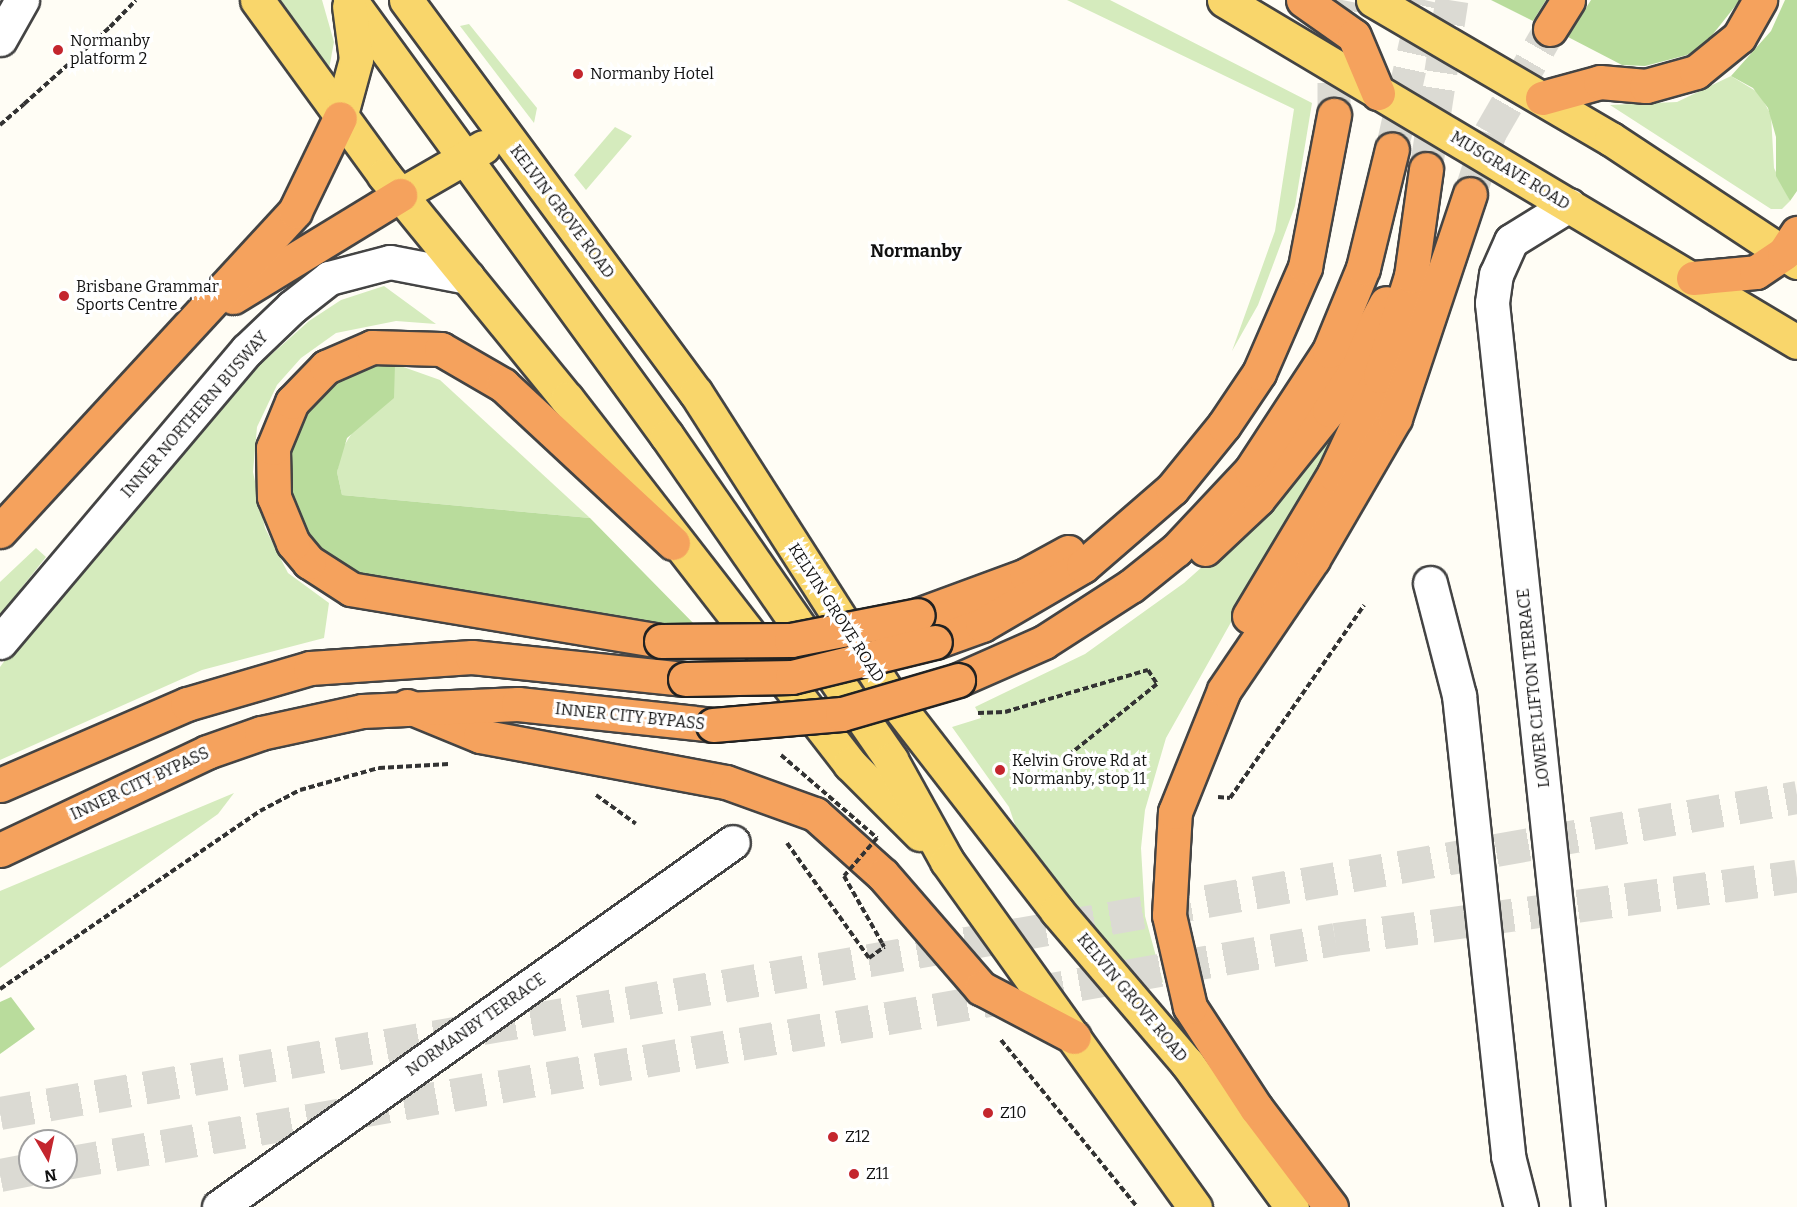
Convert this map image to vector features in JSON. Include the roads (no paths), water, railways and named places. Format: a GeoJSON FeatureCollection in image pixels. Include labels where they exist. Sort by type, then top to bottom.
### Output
{"type":"FeatureCollection","features":[{"type":"Feature","properties":{"kind":"highway"},"geometry":{"type":"LineString","coordinates":[[1303,0],[1354,36],[1378,93]]}},
{"type":"Feature","properties":{"kind":"highway"},"geometry":{"type":"LineString","coordinates":[[1551,29],[1568,0]]}},
{"type":"Feature","properties":{"kind":"highway"},"geometry":{"type":"LineString","coordinates":[[1542,98],[1600,82],[1646,86],[1696,72],[1739,37],[1760,0]]}},
{"type":"Feature","properties":{"kind":"highway"},"geometry":{"type":"LineString","coordinates":[[674,543],[503,385],[441,349],[372,347],[326,367],[292,402],[273,448],[274,497],[293,543],[328,577],[351,589],[661,641],[791,640],[981,625],[1083,566],[1172,489],[1259,373],[1287,313],[1314,233],[1334,115]]}},
{"type":"Feature","properties":{"kind":"highway"},"geometry":{"type":"LineString","coordinates":[[0,531],[295,211],[340,118]]}},
{"type":"Feature","properties":{"kind":"highway","name":"INNER CITY BYPASS"},"geometry":{"type":"LineString","coordinates":[[0,850],[207,752],[312,720],[407,706],[518,704],[713,725],[842,714],[958,681],[1044,642],[1131,586],[1176,550],[1251,470],[1310,386],[1363,268],[1392,149]]}},
{"type":"Feature","properties":{"kind":"highway"},"geometry":{"type":"LineString","coordinates":[[1224,690],[1229,647],[1364,416],[1400,322],[1419,234],[1426,169]]}},
{"type":"Feature","properties":{"kind":"highway"},"geometry":{"type":"LineString","coordinates":[[1330,1207],[1202,1026],[1174,955],[1168,878],[1175,812],[1224,690],[1313,559],[1395,418],[1470,194]]}},
{"type":"Feature","properties":{"kind":"highway"},"geometry":{"type":"LineString","coordinates":[[196,320],[400,195]]}},
{"type":"Feature","properties":{"kind":"highway"},"geometry":{"type":"LineString","coordinates":[[1131,586],[1179,569],[1242,515],[1290,462],[1352,372],[1419,234]]}},
{"type":"Feature","properties":{"kind":"highway"},"geometry":{"type":"LineString","coordinates":[[1693,278],[1756,272],[1793,249]]}},
{"type":"Feature","properties":{"kind":"highway"},"geometry":{"type":"LineString","coordinates":[[0,785],[187,704],[310,668],[472,657],[685,679],[792,677],[926,629]]}},
{"type":"Feature","properties":{"kind":"highway"},"geometry":{"type":"LineString","coordinates":[[407,706],[480,736],[726,782],[815,814],[874,867],[981,988],[1074,1037]]}},
{"type":"Feature","properties":{"kind":"main road"},"geometry":{"type":"LineString","coordinates":[[257,0],[340,118],[630,479],[674,543],[850,764],[947,861]]}},
{"type":"Feature","properties":{"kind":"main road"},"geometry":{"type":"LineString","coordinates":[[340,118],[356,59],[348,0]]}},
{"type":"Feature","properties":{"kind":"main road"},"geometry":{"type":"LineString","coordinates":[[348,0],[465,157],[891,760],[947,861],[1195,1207]]}},
{"type":"Feature","properties":{"kind":"main road","name":"KELVIN GROVE ROAD"},"geometry":{"type":"LineString","coordinates":[[406,0],[696,393],[885,690],[1057,911],[1187,1063],[1292,1207]]}},
{"type":"Feature","properties":{"kind":"main road","name":"MUSGRAVE ROAD"},"geometry":{"type":"LineString","coordinates":[[1224,0],[1797,342]]}},
{"type":"Feature","properties":{"kind":"main road"},"geometry":{"type":"LineString","coordinates":[[1373,0],[1542,98],[1793,249]]}},
{"type":"Feature","properties":{"kind":"main road"},"geometry":{"type":"LineString","coordinates":[[400,195],[505,135]]}},
{"type":"Feature","properties":{"kind":"street"},"geometry":{"type":"LineString","coordinates":[[0,39],[22,0]]}},
{"type":"Feature","properties":{"kind":"street","name":"LOWER CLIFTON TERRACE"},"geometry":{"type":"LineString","coordinates":[[1569,206],[1511,241],[1496,274],[1492,303],[1588,1207]]}},
{"type":"Feature","properties":{"kind":"street","name":"INNER NORTHERN BUSWAY"},"geometry":{"type":"LineString","coordinates":[[0,642],[247,350],[292,307],[329,278],[390,262],[468,277]]}},
{"type":"Feature","properties":{"kind":"street"},"geometry":{"type":"LineString","coordinates":[[1430,583],[1459,695],[1508,1156],[1521,1207]]}},
{"type":"Feature","properties":{"kind":"street","name":"NORMANBY TERRACE"},"geometry":{"type":"LineString","coordinates":[[219,1207],[732,842]]}},
{"type":"Feature","properties":{"kind":"street"},"geometry":{"type":"LineString","coordinates":[[1505,1207],[1508,1156]]}},
{"type":"Feature","properties":{"kind":"tunnel"},"geometry":{"type":"LineString","coordinates":[[1334,115],[1334,57],[1345,0]]}},
{"type":"Feature","properties":{"kind":"tunnel"},"geometry":{"type":"LineString","coordinates":[[1392,149],[1425,0]]}},
{"type":"Feature","properties":{"kind":"tunnel"},"geometry":{"type":"LineString","coordinates":[[1426,169],[1452,0]]}},
{"type":"Feature","properties":{"kind":"tunnel"},"geometry":{"type":"LineString","coordinates":[[1470,194],[1490,133],[1550,29]]}},
{"type":"Feature","properties":{"kind":"tunnel"},"geometry":{"type":"LineString","coordinates":[[0,1113],[1797,797]]}},
{"type":"Feature","properties":{"kind":"tunnel"},"geometry":{"type":"LineString","coordinates":[[78,1161],[1335,939],[1797,876]]}},
{"type":"Feature","properties":{"kind":"tunnel"},"geometry":{"type":"LineString","coordinates":[[0,1175],[18,1171]]}},
{"type":"Feature","properties":{"kind":"place","name":"Normanby platform 2"},"geometry":{"type":"Point","coordinates":[58,50]}},
{"type":"Feature","properties":{"kind":"place","name":"Normanby Hotel"},"geometry":{"type":"Point","coordinates":[578,74]}},
{"type":"Feature","properties":{"kind":"place","name":"Brisbane Grammar Sports Centre"},"geometry":{"type":"Point","coordinates":[64,296]}},
{"type":"Feature","properties":{"kind":"place","name":"Kelvin Grove Rd at Normanby, stop 11"},"geometry":{"type":"Point","coordinates":[1000,770]}},
{"type":"Feature","properties":{"kind":"place","name":"Z10"},"geometry":{"type":"Point","coordinates":[988,1113]}},
{"type":"Feature","properties":{"kind":"place","name":"Z12"},"geometry":{"type":"Point","coordinates":[833,1137]}},
{"type":"Feature","properties":{"kind":"place","name":"Z11"},"geometry":{"type":"Point","coordinates":[854,1174]}},
{"type":"Feature","properties":{"kind":"district","name":"Normanby"},"geometry":{"type":"Point","coordinates":[916,251]}}]}
